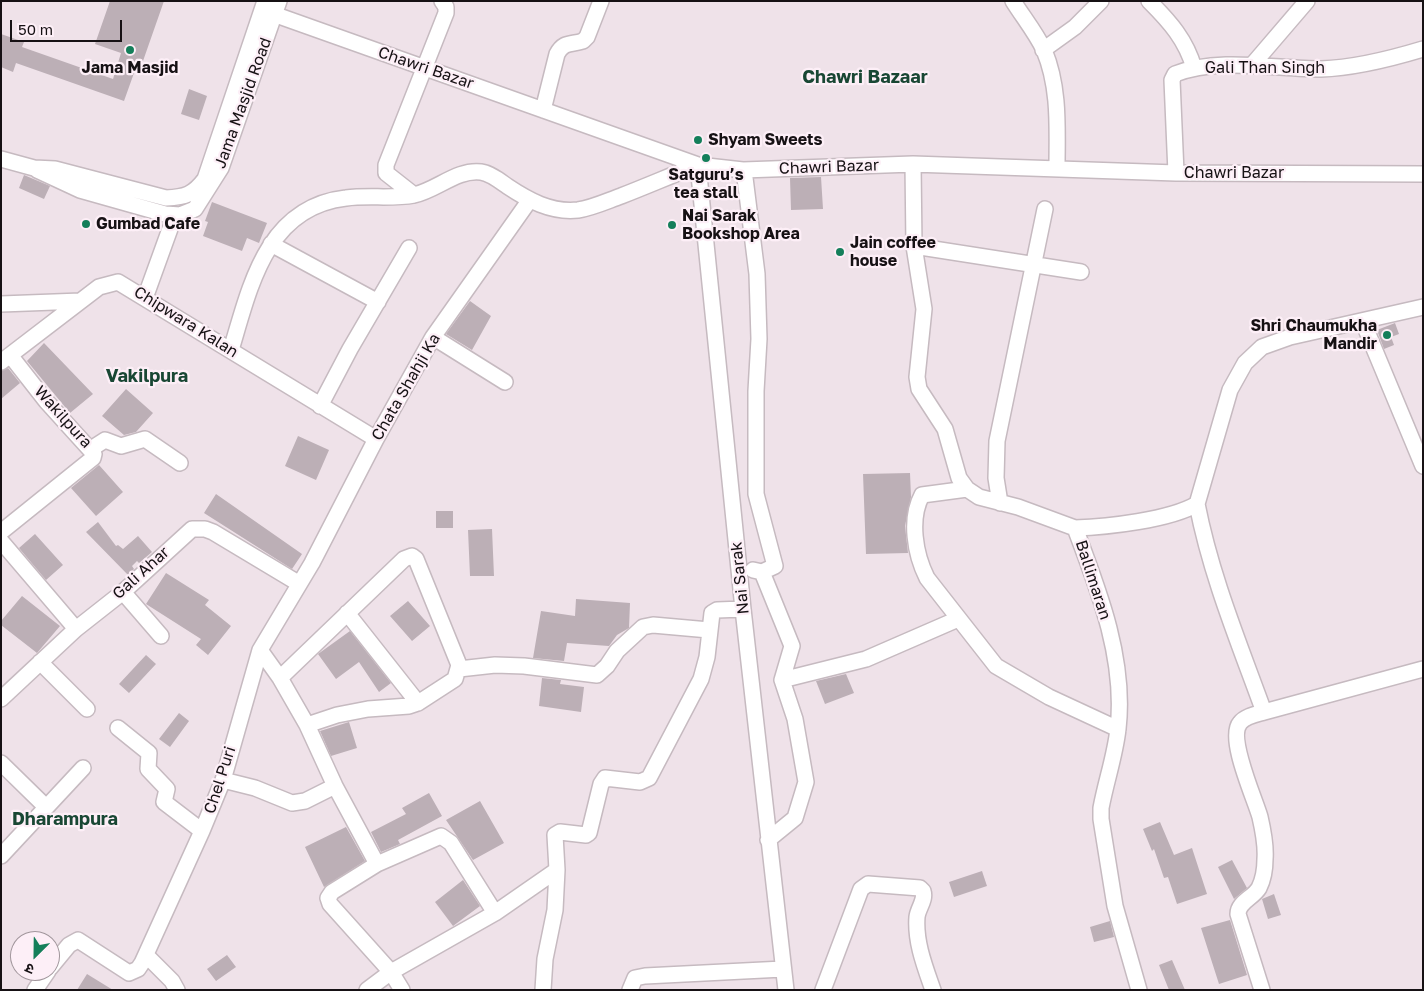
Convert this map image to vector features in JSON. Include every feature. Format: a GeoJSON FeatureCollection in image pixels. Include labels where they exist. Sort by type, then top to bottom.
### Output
{"type":"FeatureCollection","features":[{"type":"Feature","properties":{"kind":"street"},"geometry":{"type":"LineString","coordinates":[[414,195],[392,180],[386,173],[386,165],[426,68],[446,13],[446,7],[442,1]]}},
{"type":"Feature","properties":{"kind":"street"},"geometry":{"type":"LineString","coordinates":[[543,110],[557,54],[561,46],[584,41],[601,1]]}},
{"type":"Feature","properties":{"kind":"street"},"geometry":{"type":"LineString","coordinates":[[1013,1],[1043,50],[1052,76],[1057,107],[1056,168]]}},
{"type":"Feature","properties":{"kind":"street"},"geometry":{"type":"LineString","coordinates":[[1043,50],[1059,40],[1101,1]]}},
{"type":"Feature","properties":{"kind":"street"},"geometry":{"type":"LineString","coordinates":[[1149,1],[1177,30],[1189,51],[1194,68]]}},
{"type":"Feature","properties":{"kind":"street"},"geometry":{"type":"LineString","coordinates":[[1253,64],[1307,1]]}},
{"type":"Feature","properties":{"kind":"street","name":"Chawri Bazar"},"geometry":{"type":"LineString","coordinates":[[270,7],[426,68],[698,165],[744,170],[912,164],[1176,173],[1423,174]]}},
{"type":"Feature","properties":{"kind":"street","name":"Jama Masjid Road"},"geometry":{"type":"LineString","coordinates":[[34,168],[54,180],[80,190],[165,214],[175,214],[195,209],[221,168],[270,7]]}},
{"type":"Feature","properties":{"kind":"street","name":"Jama Masjid Road"},"geometry":{"type":"LineString","coordinates":[[1,159],[34,168],[55,169],[166,198],[180,197],[196,191],[205,179],[270,7]]}},
{"type":"Feature","properties":{"kind":"street","name":"Gali Than Singh"},"geometry":{"type":"LineString","coordinates":[[1176,173],[1172,80],[1175,74],[1194,68],[1253,64],[1322,69],[1365,64],[1423,49]]}},
{"type":"Feature","properties":{"kind":"street"},"geometry":{"type":"LineString","coordinates":[[912,164],[914,246],[924,309],[917,377],[919,389],[945,429],[958,478],[967,489]]}},
{"type":"Feature","properties":{"kind":"street"},"geometry":{"type":"LineString","coordinates":[[231,350],[250,287],[263,255],[284,227],[311,207],[344,198],[414,195],[440,186],[467,172],[483,172],[529,200],[556,209],[577,210],[596,205],[698,165]]}},
{"type":"Feature","properties":{"kind":"street","name":"Nai Sarak"},"geometry":{"type":"LineString","coordinates":[[698,165],[743,609],[786,990]]}},
{"type":"Feature","properties":{"kind":"street"},"geometry":{"type":"LineString","coordinates":[[739,567],[762,572],[775,566],[756,494],[756,391],[759,339],[757,274],[744,170]]}},
{"type":"Feature","properties":{"kind":"street","name":"Chata Shahji Ka"},"geometry":{"type":"LineString","coordinates":[[298,583],[312,563],[376,439],[433,338],[529,200]]}},
{"type":"Feature","properties":{"kind":"street"},"geometry":{"type":"LineString","coordinates":[[1000,502],[996,478],[997,441],[1046,209]]}},
{"type":"Feature","properties":{"kind":"street"},"geometry":{"type":"LineString","coordinates":[[145,298],[175,214]]}},
{"type":"Feature","properties":{"kind":"street"},"geometry":{"type":"LineString","coordinates":[[271,244],[378,302]]}},
{"type":"Feature","properties":{"kind":"street"},"geometry":{"type":"LineString","coordinates":[[914,246],[1081,272]]}},
{"type":"Feature","properties":{"kind":"street"},"geometry":{"type":"LineString","coordinates":[[320,406],[350,349],[409,248]]}},
{"type":"Feature","properties":{"kind":"street","name":"Chipwara Kalan"},"geometry":{"type":"LineString","coordinates":[[6,358],[99,287],[118,282],[376,439]]}},
{"type":"Feature","properties":{"kind":"street"},"geometry":{"type":"LineString","coordinates":[[1,304],[80,301]]}},
{"type":"Feature","properties":{"kind":"street"},"geometry":{"type":"LineString","coordinates":[[1264,712],[1214,575],[1204,543],[1197,504],[1230,390],[1245,363],[1262,347],[1290,337],[1423,307]]}},
{"type":"Feature","properties":{"kind":"street"},"geometry":{"type":"LineString","coordinates":[[1363,322],[1423,466]]}},
{"type":"Feature","properties":{"kind":"street"},"geometry":{"type":"LineString","coordinates":[[433,338],[505,382]]}},
{"type":"Feature","properties":{"kind":"street","name":"Wakilpura"},"geometry":{"type":"LineString","coordinates":[[1,532],[93,458],[94,454],[92,449],[6,358]]}},
{"type":"Feature","properties":{"kind":"street"},"geometry":{"type":"LineString","coordinates":[[92,449],[105,440],[121,446],[145,439],[180,463]]}},
{"type":"Feature","properties":{"kind":"street"},"geometry":{"type":"LineString","coordinates":[[967,489],[922,496],[917,504],[915,516],[919,563],[927,578],[996,666],[1049,697],[1118,729]]}},
{"type":"Feature","properties":{"kind":"street","name":"Ballimaran"},"geometry":{"type":"LineString","coordinates":[[967,489],[979,497],[1000,502],[1075,528],[1100,593],[1113,647],[1120,690],[1118,729],[1101,808],[1101,819],[1115,906],[1139,990]]}},
{"type":"Feature","properties":{"kind":"street"},"geometry":{"type":"LineString","coordinates":[[1075,528],[1103,527],[1176,512],[1197,504]]}},
{"type":"Feature","properties":{"kind":"street","name":"Gali Ahar"},"geometry":{"type":"LineString","coordinates":[[1,699],[76,629],[123,592],[186,532],[197,527],[212,532],[298,583]]}},
{"type":"Feature","properties":{"kind":"street"},"geometry":{"type":"LineString","coordinates":[[1,541],[76,629]]}},
{"type":"Feature","properties":{"kind":"street"},"geometry":{"type":"LineString","coordinates":[[280,678],[404,559],[412,556],[418,562],[459,669]]}},
{"type":"Feature","properties":{"kind":"street"},"geometry":{"type":"LineString","coordinates":[[762,572],[792,646],[782,680],[795,719],[806,782],[795,818],[768,840]]}},
{"type":"Feature","properties":{"kind":"street","name":"Chel Puri"},"geometry":{"type":"LineString","coordinates":[[60,957],[69,946],[78,940],[120,968],[132,973],[138,969],[202,831],[223,780],[260,650],[298,583]]}},
{"type":"Feature","properties":{"kind":"street"},"geometry":{"type":"LineString","coordinates":[[123,592],[161,636]]}},
{"type":"Feature","properties":{"kind":"street"},"geometry":{"type":"LineString","coordinates":[[543,990],[545,959],[555,910],[556,835],[560,832],[586,835],[589,833],[602,780],[609,778],[640,782],[646,780],[653,772],[701,680],[707,657],[710,617],[714,611],[743,609]]}},
{"type":"Feature","properties":{"kind":"street"},"geometry":{"type":"LineString","coordinates":[[347,613],[418,702]]}},
{"type":"Feature","properties":{"kind":"street"},"geometry":{"type":"LineString","coordinates":[[782,680],[866,659],[958,619]]}},
{"type":"Feature","properties":{"kind":"street"},"geometry":{"type":"LineString","coordinates":[[459,669],[495,665],[524,666],[598,675],[617,651],[643,627],[653,625],[709,630]]}},
{"type":"Feature","properties":{"kind":"street"},"geometry":{"type":"LineString","coordinates":[[260,650],[280,678],[307,725],[335,786],[377,864]]}},
{"type":"Feature","properties":{"kind":"street"},"geometry":{"type":"LineString","coordinates":[[40,662],[86,709]]}},
{"type":"Feature","properties":{"kind":"street"},"geometry":{"type":"LineString","coordinates":[[307,725],[337,715],[378,708],[398,708],[418,702],[451,683],[459,669]]}},
{"type":"Feature","properties":{"kind":"street"},"geometry":{"type":"LineString","coordinates":[[1262,990],[1237,911],[1258,889],[1262,880],[1266,859],[1260,818],[1240,756],[1236,734],[1240,722],[1264,712],[1423,669]]}},
{"type":"Feature","properties":{"kind":"street"},"geometry":{"type":"LineString","coordinates":[[118,728],[149,752],[148,769],[168,789],[164,802],[202,831]]}},
{"type":"Feature","properties":{"kind":"street"},"geometry":{"type":"LineString","coordinates":[[1,856],[83,768]]}},
{"type":"Feature","properties":{"kind":"street"},"geometry":{"type":"LineString","coordinates":[[4,771],[46,807]]}},
{"type":"Feature","properties":{"kind":"street"},"geometry":{"type":"LineString","coordinates":[[223,780],[255,788],[292,803],[305,801],[335,786]]}},
{"type":"Feature","properties":{"kind":"street"},"geometry":{"type":"LineString","coordinates":[[402,990],[391,972],[328,901],[332,892],[377,864],[436,837],[445,837],[452,843],[496,913]]}},
{"type":"Feature","properties":{"kind":"street"},"geometry":{"type":"LineString","coordinates":[[368,990],[391,972],[496,913],[557,870]]}},
{"type":"Feature","properties":{"kind":"street"},"geometry":{"type":"LineString","coordinates":[[823,990],[861,889],[868,884],[920,888],[923,891],[924,898],[917,915],[919,942],[933,990]]}},
{"type":"Feature","properties":{"kind":"street"},"geometry":{"type":"LineString","coordinates":[[146,955],[172,981],[178,990]]}},
{"type":"Feature","properties":{"kind":"street"},"geometry":{"type":"LineString","coordinates":[[630,990],[632,982],[639,976],[783,970]]}},
{"type":"Feature","properties":{"kind":"building","name":"Jama Masjid"},"geometry":{"type":"Polygon","coordinates":[[[110,1],[164,1],[143,61],[139,59],[124,101],[16,63],[13,72],[1,67],[1,34],[24,42],[22,47],[113,79],[121,53],[95,44],[110,1]]]}},
{"type":"Feature","properties":{"kind":"building"},"geometry":{"type":"Polygon","coordinates":[[[189,89],[207,96],[199,120],[181,114],[189,89]]]}},
{"type":"Feature","properties":{"kind":"building"},"geometry":{"type":"Polygon","coordinates":[[[24,175],[50,186],[44,199],[19,188],[24,175]]]}},
{"type":"Feature","properties":{"kind":"building"},"geometry":{"type":"Polygon","coordinates":[[[821,177],[823,209],[791,210],[790,178],[821,177]]]}},
{"type":"Feature","properties":{"kind":"building"},"geometry":{"type":"Polygon","coordinates":[[[212,202],[267,223],[259,243],[247,238],[242,251],[203,236],[208,222],[205,221],[212,202]]]}},
{"type":"Feature","properties":{"kind":"building"},"geometry":{"type":"Polygon","coordinates":[[[470,301],[491,316],[472,350],[446,334],[470,301]]]}},
{"type":"Feature","properties":{"kind":"building","name":"Shri Chaumukha Mandir"},"geometry":{"type":"Polygon","coordinates":[[[1395,323],[1399,334],[1391,337],[1394,345],[1384,349],[1377,330],[1395,323]]]}},
{"type":"Feature","properties":{"kind":"building"},"geometry":{"type":"Polygon","coordinates":[[[44,343],[93,394],[70,413],[27,361],[44,343]]]}},
{"type":"Feature","properties":{"kind":"building"},"geometry":{"type":"Polygon","coordinates":[[[8,368],[20,383],[1,399],[1,371],[8,368]]]}},
{"type":"Feature","properties":{"kind":"building"},"geometry":{"type":"Polygon","coordinates":[[[126,389],[153,413],[136,432],[124,435],[102,416],[126,389]]]}},
{"type":"Feature","properties":{"kind":"building"},"geometry":{"type":"Polygon","coordinates":[[[298,436],[329,450],[316,480],[285,466],[298,436]]]}},
{"type":"Feature","properties":{"kind":"building"},"geometry":{"type":"Polygon","coordinates":[[[99,465],[123,492],[96,516],[71,488],[99,465]]]}},
{"type":"Feature","properties":{"kind":"building"},"geometry":{"type":"Polygon","coordinates":[[[910,473],[911,497],[905,526],[908,553],[866,554],[863,474],[910,473]]]}},
{"type":"Feature","properties":{"kind":"building"},"geometry":{"type":"Polygon","coordinates":[[[216,494],[302,554],[292,569],[204,513],[216,494]]]}},
{"type":"Feature","properties":{"kind":"building"},"geometry":{"type":"Polygon","coordinates":[[[436,511],[453,511],[453,528],[436,528],[436,511]]]}},
{"type":"Feature","properties":{"kind":"building"},"geometry":{"type":"Polygon","coordinates":[[[98,522],[116,546],[118,545],[123,549],[138,536],[152,552],[139,563],[137,561],[132,566],[134,569],[128,575],[86,532],[98,522]]]}},
{"type":"Feature","properties":{"kind":"building"},"geometry":{"type":"Polygon","coordinates":[[[492,529],[494,576],[470,576],[468,530],[492,529]]]}},
{"type":"Feature","properties":{"kind":"building"},"geometry":{"type":"Polygon","coordinates":[[[35,534],[63,565],[46,580],[19,548],[35,534]]]}},
{"type":"Feature","properties":{"kind":"building"},"geometry":{"type":"Polygon","coordinates":[[[166,573],[209,600],[205,605],[231,626],[208,655],[196,645],[201,639],[146,604],[166,573]]]}},
{"type":"Feature","properties":{"kind":"building"},"geometry":{"type":"Polygon","coordinates":[[[22,596],[60,626],[37,653],[1,625],[1,621],[22,596]]]}},
{"type":"Feature","properties":{"kind":"building"},"geometry":{"type":"Polygon","coordinates":[[[576,599],[630,603],[629,628],[617,635],[609,646],[567,643],[564,661],[533,658],[541,611],[575,616],[576,599]]]}},
{"type":"Feature","properties":{"kind":"building"},"geometry":{"type":"Polygon","coordinates":[[[408,601],[430,626],[412,641],[390,616],[408,601]]]}},
{"type":"Feature","properties":{"kind":"building"},"geometry":{"type":"Polygon","coordinates":[[[350,631],[391,683],[379,692],[359,662],[336,679],[318,654],[350,631]]]}},
{"type":"Feature","properties":{"kind":"building"},"geometry":{"type":"Polygon","coordinates":[[[146,655],[156,664],[129,693],[119,684],[146,655]]]}},
{"type":"Feature","properties":{"kind":"building"},"geometry":{"type":"Polygon","coordinates":[[[846,674],[854,693],[825,704],[816,681],[846,674]]]}},
{"type":"Feature","properties":{"kind":"building"},"geometry":{"type":"Polygon","coordinates":[[[542,678],[561,680],[560,684],[584,687],[581,712],[539,706],[542,678]]]}},
{"type":"Feature","properties":{"kind":"building"},"geometry":{"type":"Polygon","coordinates":[[[179,713],[189,721],[170,747],[159,739],[179,713]]]}},
{"type":"Feature","properties":{"kind":"building"},"geometry":{"type":"Polygon","coordinates":[[[349,722],[357,748],[331,756],[320,731],[349,722]]]}},
{"type":"Feature","properties":{"kind":"building"},"geometry":{"type":"Polygon","coordinates":[[[429,793],[442,816],[398,840],[400,844],[381,852],[371,832],[406,814],[402,808],[429,793]]]}},
{"type":"Feature","properties":{"kind":"building"},"geometry":{"type":"Polygon","coordinates":[[[480,801],[504,843],[473,860],[446,820],[480,801]]]}},
{"type":"Feature","properties":{"kind":"building"},"geometry":{"type":"Polygon","coordinates":[[[1160,822],[1174,855],[1192,848],[1207,894],[1177,904],[1168,877],[1164,878],[1154,849],[1152,851],[1143,829],[1160,822]]]}},
{"type":"Feature","properties":{"kind":"building"},"geometry":{"type":"Polygon","coordinates":[[[346,827],[365,861],[324,887],[305,847],[346,827]]]}},
{"type":"Feature","properties":{"kind":"building"},"geometry":{"type":"Polygon","coordinates":[[[1232,860],[1247,888],[1234,899],[1218,867],[1232,860]]]}},
{"type":"Feature","properties":{"kind":"building"},"geometry":{"type":"Polygon","coordinates":[[[982,871],[987,886],[954,897],[949,882],[982,871]]]}},
{"type":"Feature","properties":{"kind":"building"},"geometry":{"type":"Polygon","coordinates":[[[463,880],[480,906],[453,926],[435,902],[463,880]]]}},
{"type":"Feature","properties":{"kind":"building"},"geometry":{"type":"Polygon","coordinates":[[[1274,894],[1281,915],[1268,919],[1262,899],[1274,894]]]}},
{"type":"Feature","properties":{"kind":"building"},"geometry":{"type":"Polygon","coordinates":[[[1230,920],[1247,975],[1219,984],[1201,928],[1230,920]]]}},
{"type":"Feature","properties":{"kind":"building"},"geometry":{"type":"Polygon","coordinates":[[[1110,921],[1114,937],[1094,942],[1090,927],[1110,921]]]}},
{"type":"Feature","properties":{"kind":"building"},"geometry":{"type":"Polygon","coordinates":[[[227,955],[236,967],[216,981],[207,969],[227,955]]]}},
{"type":"Feature","properties":{"kind":"building"},"geometry":{"type":"Polygon","coordinates":[[[1172,960],[1185,990],[1169,990],[1159,965],[1172,960]]]}},
{"type":"Feature","properties":{"kind":"building"},"geometry":{"type":"Polygon","coordinates":[[[87,974],[113,990],[77,990],[87,974]]]}},
{"type":"Feature","properties":{"kind":"place","name":"Jama Masjid"},"geometry":{"type":"Point","coordinates":[130,50]}},
{"type":"Feature","properties":{"kind":"place","name":"Shyam Sweets"},"geometry":{"type":"Point","coordinates":[698,140]}},
{"type":"Feature","properties":{"kind":"place","name":"Satguru’s tea stall"},"geometry":{"type":"Point","coordinates":[706,158]}},
{"type":"Feature","properties":{"kind":"place","name":"Gumbad Cafe"},"geometry":{"type":"Point","coordinates":[86,224]}},
{"type":"Feature","properties":{"kind":"place","name":"Nai Sarak Bookshop Area"},"geometry":{"type":"Point","coordinates":[672,225]}},
{"type":"Feature","properties":{"kind":"place","name":"Jain coffee house"},"geometry":{"type":"Point","coordinates":[840,252]}},
{"type":"Feature","properties":{"kind":"place","name":"Shri Chaumukha Mandir"},"geometry":{"type":"Point","coordinates":[1387,335]}},
{"type":"Feature","properties":{"kind":"district","name":"Chawri Bazaar"},"geometry":{"type":"Point","coordinates":[865,77]}},
{"type":"Feature","properties":{"kind":"district","name":"Vakilpura"},"geometry":{"type":"Point","coordinates":[147,376]}},
{"type":"Feature","properties":{"kind":"district","name":"Dharampura"},"geometry":{"type":"Point","coordinates":[65,819]}}]}
